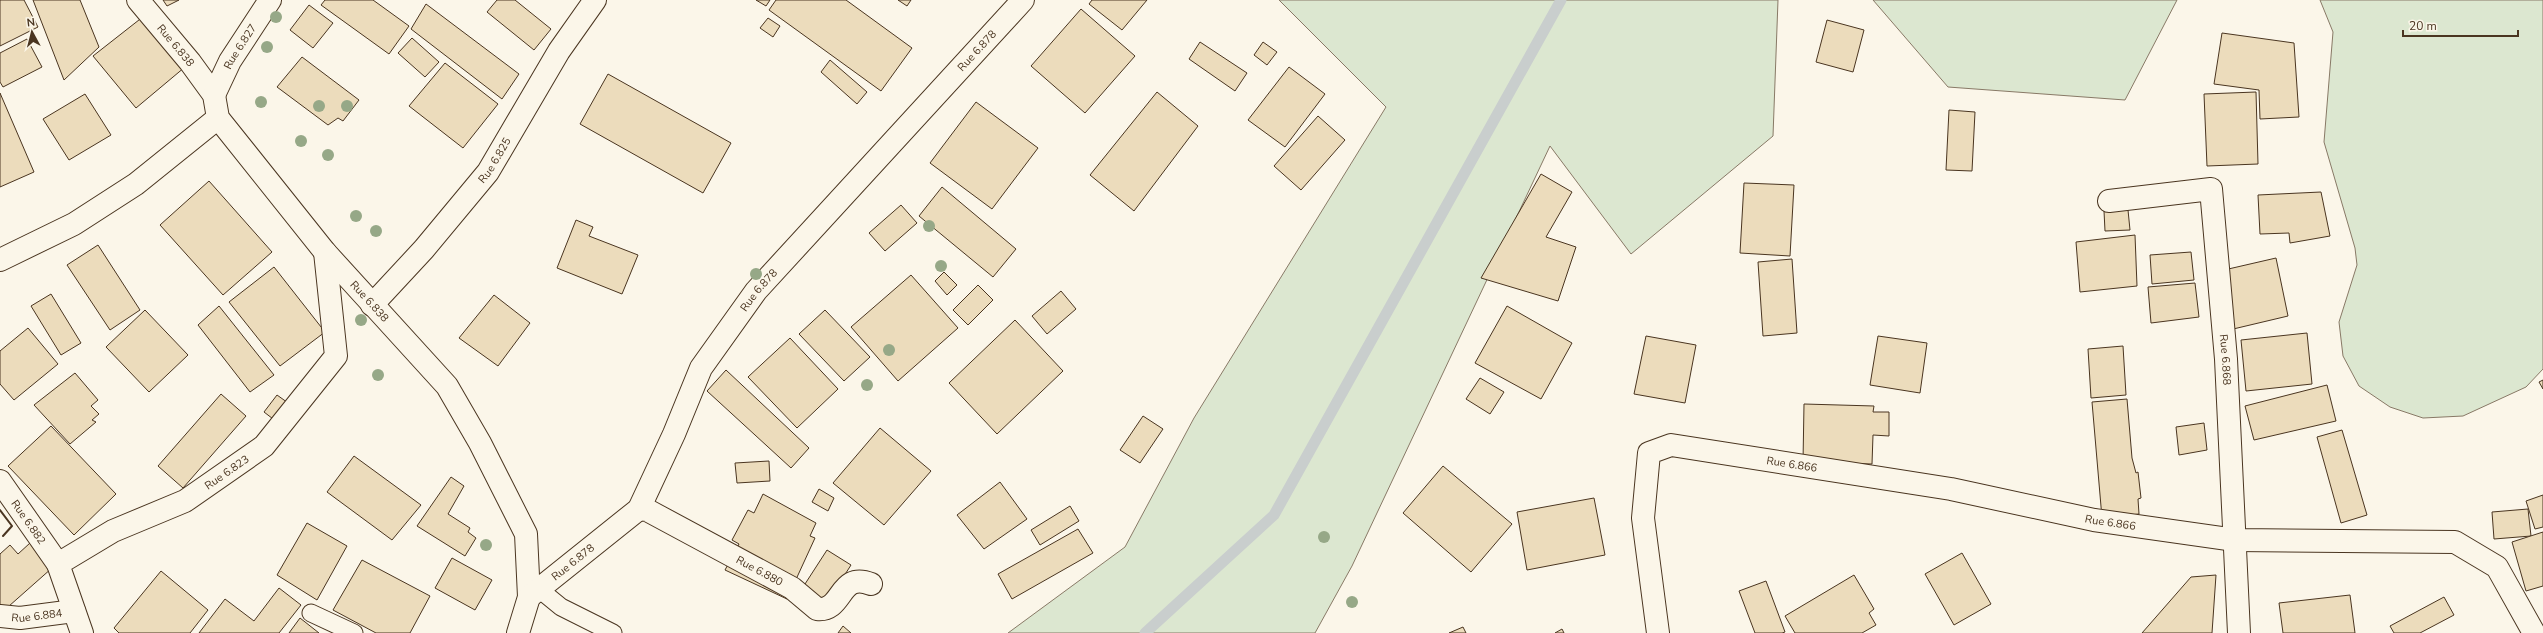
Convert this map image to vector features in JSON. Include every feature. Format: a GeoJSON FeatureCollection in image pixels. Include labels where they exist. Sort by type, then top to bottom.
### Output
{"type":"FeatureCollection","features":[{"type":"Feature","properties":{"kind":"street","name":"Rue 6.838"},"geometry":{"type":"LineString","coordinates":[[138,0],[190,62],[214,95],[218,118],[325,252],[447,386],[480,443],[526,534],[534,593],[518,633]]}},
{"type":"Feature","properties":{"kind":"street","name":"Rue 6.827"},"geometry":{"type":"LineString","coordinates":[[214,95],[230,61],[270,0]]}},
{"type":"Feature","properties":{"kind":"street","name":"Rue 6.825"},"geometry":{"type":"LineString","coordinates":[[372,304],[424,249],[488,172],[559,51],[595,0]]}},
{"type":"Feature","properties":{"kind":"street","name":"Rue 6.878"},"geometry":{"type":"LineString","coordinates":[[534,593],[639,509],[674,434],[701,368],[756,291],[1023,0]]}},
{"type":"Feature","properties":{"kind":"street"},"geometry":{"type":"LineString","coordinates":[[0,260],[74,224],[136,184],[218,118]]}},
{"type":"Feature","properties":{"kind":"street","name":"Rue 6.868"},"geometry":{"type":"LineString","coordinates":[[2109,201],[2211,189],[2226,359],[2239,633]]}},
{"type":"Feature","properties":{"kind":"street","name":"Rue 6.823"},"geometry":{"type":"LineString","coordinates":[[58,564],[112,531],[185,501],[264,446],[336,356],[325,252]]}},
{"type":"Feature","properties":{"kind":"street","name":"Rue 6.866"},"geometry":{"type":"LineString","coordinates":[[1658,633],[1643,518],[1649,453],[1671,445],[1951,489],[2094,520],[2235,540],[2455,542],[2497,567],[2536,627]]}},
{"type":"Feature","properties":{"kind":"street","name":"Rue 6.882"},"geometry":{"type":"LineString","coordinates":[[0,481],[58,564]]}},
{"type":"Feature","properties":{"kind":"street","name":"Rue 6.880"},"geometry":{"type":"LineString","coordinates":[[639,509],[647,510],[792,588],[817,609],[822,610],[836,602],[845,587],[855,581],[861,580],[871,584]]}},
{"type":"Feature","properties":{"kind":"street"},"geometry":{"type":"LineString","coordinates":[[58,564],[82,633]]}},
{"type":"Feature","properties":{"kind":"street","name":"Rue 6.884"},"geometry":{"type":"LineString","coordinates":[[0,616],[20,618],[74,611]]}},
{"type":"Feature","properties":{"kind":"lane"},"geometry":{"type":"LineString","coordinates":[[534,593],[613,633]]}},
{"type":"Feature","properties":{"kind":"lane"},"geometry":{"type":"LineString","coordinates":[[311,613],[354,633]]}},
{"type":"Feature","properties":{"kind":"green space"},"geometry":{"type":"Polygon","coordinates":[[[1279,0],[1778,0],[1773,136],[1631,254],[1550,146],[1352,566],[1315,633],[1008,633],[1125,547],[1194,418],[1386,107],[1279,0]]]}},
{"type":"Feature","properties":{"kind":"green space"},"geometry":{"type":"Polygon","coordinates":[[[1873,0],[2177,0],[2125,100],[1948,87],[1873,0]]]}},
{"type":"Feature","properties":{"kind":"green space"},"geometry":{"type":"Polygon","coordinates":[[[2320,0],[2543,0],[2543,369],[2526,387],[2463,416],[2423,418],[2390,407],[2359,386],[2343,356],[2339,322],[2357,265],[2355,248],[2324,142],[2333,32],[2320,0]]]}},
{"type":"Feature","properties":{"kind":"building"},"geometry":{"type":"Polygon","coordinates":[[[0,0],[24,0],[38,27],[0,46],[0,0]]]}},
{"type":"Feature","properties":{"kind":"building"},"geometry":{"type":"Polygon","coordinates":[[[33,0],[80,0],[99,47],[64,80],[33,0]]]}},
{"type":"Feature","properties":{"kind":"building"},"geometry":{"type":"Polygon","coordinates":[[[163,0],[179,0],[167,6],[163,0]]]}},
{"type":"Feature","properties":{"kind":"building"},"geometry":{"type":"Polygon","coordinates":[[[325,0],[373,0],[409,26],[389,54],[321,5],[325,0]]]}},
{"type":"Feature","properties":{"kind":"building"},"geometry":{"type":"Polygon","coordinates":[[[497,0],[515,0],[551,29],[534,50],[487,12],[497,0]]]}},
{"type":"Feature","properties":{"kind":"building"},"geometry":{"type":"Polygon","coordinates":[[[756,0],[770,0],[766,6],[756,0]]]}},
{"type":"Feature","properties":{"kind":"building"},"geometry":{"type":"Polygon","coordinates":[[[776,0],[846,0],[912,48],[881,91],[769,10],[776,0]]]}},
{"type":"Feature","properties":{"kind":"building"},"geometry":{"type":"Polygon","coordinates":[[[898,0],[911,0],[907,6],[898,0]]]}},
{"type":"Feature","properties":{"kind":"building"},"geometry":{"type":"Polygon","coordinates":[[[1092,0],[1147,0],[1122,30],[1089,4],[1092,0]]]}},
{"type":"Feature","properties":{"kind":"building"},"geometry":{"type":"Polygon","coordinates":[[[426,4],[519,74],[502,99],[411,29],[426,4]]]}},
{"type":"Feature","properties":{"kind":"building"},"geometry":{"type":"Polygon","coordinates":[[[309,5],[333,23],[313,48],[290,30],[309,5]]]}},
{"type":"Feature","properties":{"kind":"building"},"geometry":{"type":"Polygon","coordinates":[[[1081,9],[1135,56],[1085,113],[1031,66],[1081,9]]]}},
{"type":"Feature","properties":{"kind":"building"},"geometry":{"type":"Polygon","coordinates":[[[144,16],[185,67],[136,108],[93,56],[144,16]]]}},
{"type":"Feature","properties":{"kind":"building"},"geometry":{"type":"Polygon","coordinates":[[[768,18],[780,26],[773,37],[760,28],[768,18]]]}},
{"type":"Feature","properties":{"kind":"building"},"geometry":{"type":"Polygon","coordinates":[[[1827,20],[1864,30],[1853,72],[1816,62],[1827,20]]]}},
{"type":"Feature","properties":{"kind":"building"},"geometry":{"type":"Polygon","coordinates":[[[2222,33],[2294,43],[2299,117],[2260,119],[2259,90],[2214,84],[2222,33]]]}},
{"type":"Feature","properties":{"kind":"building"},"geometry":{"type":"Polygon","coordinates":[[[412,38],[439,62],[425,77],[398,53],[412,38]]]}},
{"type":"Feature","properties":{"kind":"building"},"geometry":{"type":"Polygon","coordinates":[[[27,39],[42,67],[3,87],[0,82],[0,53],[27,39]]]}},
{"type":"Feature","properties":{"kind":"building"},"geometry":{"type":"Polygon","coordinates":[[[1200,42],[1247,73],[1235,91],[1189,59],[1200,42]]]}},
{"type":"Feature","properties":{"kind":"building"},"geometry":{"type":"Polygon","coordinates":[[[1263,42],[1277,52],[1267,65],[1254,55],[1263,42]]]}},
{"type":"Feature","properties":{"kind":"building"},"geometry":{"type":"Polygon","coordinates":[[[302,57],[359,100],[343,121],[338,118],[328,125],[277,87],[302,57]]]}},
{"type":"Feature","properties":{"kind":"building"},"geometry":{"type":"Polygon","coordinates":[[[830,60],[867,92],[857,104],[821,72],[830,60]]]}},
{"type":"Feature","properties":{"kind":"building"},"geometry":{"type":"Polygon","coordinates":[[[445,63],[498,104],[463,148],[409,106],[445,63]]]}},
{"type":"Feature","properties":{"kind":"building"},"geometry":{"type":"Polygon","coordinates":[[[1289,67],[1325,94],[1285,147],[1248,120],[1289,67]]]}},
{"type":"Feature","properties":{"kind":"building"},"geometry":{"type":"Polygon","coordinates":[[[608,74],[731,143],[703,193],[580,124],[608,74]]]}},
{"type":"Feature","properties":{"kind":"building"},"geometry":{"type":"Polygon","coordinates":[[[1157,92],[1198,126],[1134,211],[1090,175],[1157,92]]]}},
{"type":"Feature","properties":{"kind":"building"},"geometry":{"type":"Polygon","coordinates":[[[2256,92],[2258,164],[2207,166],[2204,94],[2256,92]]]}},
{"type":"Feature","properties":{"kind":"building"},"geometry":{"type":"Polygon","coordinates":[[[0,93],[34,172],[0,187],[0,93]]]}},
{"type":"Feature","properties":{"kind":"building"},"geometry":{"type":"Polygon","coordinates":[[[85,94],[111,135],[69,160],[43,119],[85,94]]]}},
{"type":"Feature","properties":{"kind":"building"},"geometry":{"type":"Polygon","coordinates":[[[976,102],[1038,148],[992,209],[930,163],[976,102]]]}},
{"type":"Feature","properties":{"kind":"building"},"geometry":{"type":"Polygon","coordinates":[[[1949,110],[1975,112],[1972,171],[1946,170],[1949,110]]]}},
{"type":"Feature","properties":{"kind":"building"},"geometry":{"type":"Polygon","coordinates":[[[1318,116],[1345,140],[1301,190],[1274,166],[1318,116]]]}},
{"type":"Feature","properties":{"kind":"building"},"geometry":{"type":"Polygon","coordinates":[[[1541,174],[1572,192],[1546,237],[1576,247],[1558,301],[1481,278],[1541,174]]]}},
{"type":"Feature","properties":{"kind":"building"},"geometry":{"type":"Polygon","coordinates":[[[209,181],[272,252],[223,295],[160,225],[209,181]]]}},
{"type":"Feature","properties":{"kind":"building"},"geometry":{"type":"Polygon","coordinates":[[[1744,183],[1794,185],[1790,256],[1740,253],[1744,183]]]}},
{"type":"Feature","properties":{"kind":"building"},"geometry":{"type":"Polygon","coordinates":[[[942,187],[1016,249],[993,277],[919,216],[942,187]]]}},
{"type":"Feature","properties":{"kind":"building"},"geometry":{"type":"Polygon","coordinates":[[[2321,192],[2330,236],[2290,243],[2289,233],[2260,234],[2258,195],[2321,192]]]}},
{"type":"Feature","properties":{"kind":"building"},"geometry":{"type":"Polygon","coordinates":[[[901,205],[917,223],[885,251],[869,233],[901,205]]]}},
{"type":"Feature","properties":{"kind":"building"},"geometry":{"type":"Polygon","coordinates":[[[2128,210],[2130,230],[2105,231],[2104,211],[2128,210]]]}},
{"type":"Feature","properties":{"kind":"building"},"geometry":{"type":"Polygon","coordinates":[[[576,220],[593,227],[589,236],[638,255],[622,294],[557,268],[576,220]]]}},
{"type":"Feature","properties":{"kind":"building"},"geometry":{"type":"Polygon","coordinates":[[[2135,235],[2137,286],[2080,292],[2076,242],[2135,235]]]}},
{"type":"Feature","properties":{"kind":"building"},"geometry":{"type":"Polygon","coordinates":[[[98,245],[140,310],[110,330],[67,265],[98,245]]]}},
{"type":"Feature","properties":{"kind":"building"},"geometry":{"type":"Polygon","coordinates":[[[2191,252],[2194,280],[2152,284],[2150,255],[2191,252]]]}},
{"type":"Feature","properties":{"kind":"building"},"geometry":{"type":"Polygon","coordinates":[[[2276,258],[2288,316],[2229,330],[2224,270],[2276,258]]]}},
{"type":"Feature","properties":{"kind":"building"},"geometry":{"type":"Polygon","coordinates":[[[1792,259],[1797,333],[1763,336],[1758,262],[1792,259]]]}},
{"type":"Feature","properties":{"kind":"building"},"geometry":{"type":"Polygon","coordinates":[[[274,267],[325,332],[280,366],[229,302],[274,267]]]}},
{"type":"Feature","properties":{"kind":"building"},"geometry":{"type":"Polygon","coordinates":[[[944,272],[957,285],[947,295],[935,281],[944,272]]]}},
{"type":"Feature","properties":{"kind":"building"},"geometry":{"type":"Polygon","coordinates":[[[911,275],[958,328],[898,381],[851,327],[911,275]]]}},
{"type":"Feature","properties":{"kind":"building"},"geometry":{"type":"Polygon","coordinates":[[[2195,283],[2199,317],[2151,323],[2148,287],[2195,283]]]}},
{"type":"Feature","properties":{"kind":"building"},"geometry":{"type":"Polygon","coordinates":[[[978,285],[993,300],[968,325],[953,310],[978,285]]]}},
{"type":"Feature","properties":{"kind":"building"},"geometry":{"type":"Polygon","coordinates":[[[1061,291],[1076,309],[1047,334],[1032,316],[1061,291]]]}},
{"type":"Feature","properties":{"kind":"building"},"geometry":{"type":"Polygon","coordinates":[[[51,294],[81,343],[61,355],[31,306],[51,294]]]}},
{"type":"Feature","properties":{"kind":"building"},"geometry":{"type":"Polygon","coordinates":[[[494,295],[530,323],[498,366],[459,338],[494,295]]]}},
{"type":"Feature","properties":{"kind":"building"},"geometry":{"type":"Polygon","coordinates":[[[219,306],[274,375],[250,392],[198,325],[219,306]]]}},
{"type":"Feature","properties":{"kind":"building"},"geometry":{"type":"Polygon","coordinates":[[[1507,306],[1572,343],[1541,399],[1475,363],[1507,306]]]}},
{"type":"Feature","properties":{"kind":"building"},"geometry":{"type":"Polygon","coordinates":[[[145,310],[188,355],[149,392],[106,347],[145,310]]]}},
{"type":"Feature","properties":{"kind":"building"},"geometry":{"type":"Polygon","coordinates":[[[825,310],[870,357],[844,381],[799,334],[825,310]]]}},
{"type":"Feature","properties":{"kind":"building"},"geometry":{"type":"Polygon","coordinates":[[[1015,320],[1063,371],[997,434],[949,383],[1015,320]]]}},
{"type":"Feature","properties":{"kind":"building"},"geometry":{"type":"Polygon","coordinates":[[[28,328],[58,364],[14,400],[0,384],[0,351],[28,328]]]}},
{"type":"Feature","properties":{"kind":"building"},"geometry":{"type":"Polygon","coordinates":[[[2307,333],[2312,384],[2246,391],[2241,340],[2307,333]]]}},
{"type":"Feature","properties":{"kind":"building"},"geometry":{"type":"Polygon","coordinates":[[[1646,336],[1696,345],[1685,403],[1634,394],[1646,336]]]}},
{"type":"Feature","properties":{"kind":"building"},"geometry":{"type":"Polygon","coordinates":[[[1878,336],[1927,343],[1920,393],[1870,385],[1878,336]]]}},
{"type":"Feature","properties":{"kind":"building"},"geometry":{"type":"Polygon","coordinates":[[[790,338],[838,389],[797,428],[748,377],[790,338]]]}},
{"type":"Feature","properties":{"kind":"building"},"geometry":{"type":"Polygon","coordinates":[[[2123,346],[2126,395],[2091,398],[2088,349],[2123,346]]]}},
{"type":"Feature","properties":{"kind":"building"},"geometry":{"type":"Polygon","coordinates":[[[726,370],[809,448],[791,468],[707,391],[726,370]]]}},
{"type":"Feature","properties":{"kind":"building"},"geometry":{"type":"Polygon","coordinates":[[[75,373],[98,400],[91,406],[99,414],[92,420],[96,422],[70,444],[34,405],[75,373]]]}},
{"type":"Feature","properties":{"kind":"building"},"geometry":{"type":"Polygon","coordinates":[[[1480,378],[1504,392],[1490,414],[1466,399],[1480,378]]]}},
{"type":"Feature","properties":{"kind":"building"},"geometry":{"type":"Polygon","coordinates":[[[2543,380],[2543,389],[2539,382],[2543,380]]]}},
{"type":"Feature","properties":{"kind":"building"},"geometry":{"type":"Polygon","coordinates":[[[2327,385],[2336,421],[2254,440],[2245,406],[2327,385]]]}},
{"type":"Feature","properties":{"kind":"building"},"geometry":{"type":"Polygon","coordinates":[[[221,394],[246,416],[183,488],[158,466],[221,394]]]}},
{"type":"Feature","properties":{"kind":"building"},"geometry":{"type":"Polygon","coordinates":[[[277,395],[291,405],[277,422],[264,412],[277,395]]]}},
{"type":"Feature","properties":{"kind":"building"},"geometry":{"type":"Polygon","coordinates":[[[2127,399],[2132,458],[2136,473],[2138,472],[2141,498],[2138,499],[2139,514],[2102,518],[2092,402],[2127,399]]]}},
{"type":"Feature","properties":{"kind":"building"},"geometry":{"type":"Polygon","coordinates":[[[1804,404],[1874,406],[1873,412],[1889,412],[1889,436],[1873,435],[1872,464],[1803,462],[1804,404]]]}},
{"type":"Feature","properties":{"kind":"building"},"geometry":{"type":"Polygon","coordinates":[[[1143,416],[1163,429],[1140,463],[1120,450],[1143,416]]]}},
{"type":"Feature","properties":{"kind":"building"},"geometry":{"type":"Polygon","coordinates":[[[2204,423],[2207,450],[2179,455],[2176,427],[2204,423]]]}},
{"type":"Feature","properties":{"kind":"building"},"geometry":{"type":"Polygon","coordinates":[[[51,426],[116,494],[74,535],[8,466],[51,426]]]}},
{"type":"Feature","properties":{"kind":"building"},"geometry":{"type":"Polygon","coordinates":[[[880,428],[931,471],[884,525],[833,483],[880,428]]]}},
{"type":"Feature","properties":{"kind":"building"},"geometry":{"type":"Polygon","coordinates":[[[2342,430],[2367,515],[2341,523],[2317,437],[2342,430]]]}},
{"type":"Feature","properties":{"kind":"building"},"geometry":{"type":"Polygon","coordinates":[[[354,456],[421,505],[392,540],[327,492],[354,456]]]}},
{"type":"Feature","properties":{"kind":"building"},"geometry":{"type":"Polygon","coordinates":[[[769,461],[770,481],[737,483],[735,463],[769,461]]]}},
{"type":"Feature","properties":{"kind":"building"},"geometry":{"type":"Polygon","coordinates":[[[1443,466],[1512,524],[1471,572],[1403,513],[1443,466]]]}},
{"type":"Feature","properties":{"kind":"building"},"geometry":{"type":"Polygon","coordinates":[[[451,477],[464,486],[448,514],[470,528],[468,532],[476,538],[465,556],[417,526],[451,477]]]}},
{"type":"Feature","properties":{"kind":"building"},"geometry":{"type":"Polygon","coordinates":[[[1000,482],[1027,519],[984,549],[957,515],[1000,482]]]}},
{"type":"Feature","properties":{"kind":"building"},"geometry":{"type":"Polygon","coordinates":[[[819,489],[834,498],[828,511],[812,502],[819,489]]]}},
{"type":"Feature","properties":{"kind":"building"},"geometry":{"type":"Polygon","coordinates":[[[763,494],[816,523],[810,536],[815,538],[787,599],[725,570],[739,544],[732,540],[748,510],[754,513],[763,494]]]}},
{"type":"Feature","properties":{"kind":"building"},"geometry":{"type":"Polygon","coordinates":[[[2543,495],[2543,527],[2535,529],[2526,501],[2543,495]]]}},
{"type":"Feature","properties":{"kind":"building"},"geometry":{"type":"Polygon","coordinates":[[[1594,498],[1605,555],[1527,570],[1517,512],[1594,498]]]}},
{"type":"Feature","properties":{"kind":"building"},"geometry":{"type":"Polygon","coordinates":[[[1070,506],[1079,521],[1040,545],[1031,530],[1070,506]]]}},
{"type":"Feature","properties":{"kind":"building"},"geometry":{"type":"Polygon","coordinates":[[[2528,509],[2531,536],[2494,539],[2492,512],[2528,509]]]}},
{"type":"Feature","properties":{"kind":"building"},"geometry":{"type":"Polygon","coordinates":[[[307,523],[347,546],[317,600],[277,575],[307,523]]]}},
{"type":"Feature","properties":{"kind":"building"},"geometry":{"type":"Polygon","coordinates":[[[1078,529],[1093,553],[1012,599],[998,574],[1078,529]]]}},
{"type":"Feature","properties":{"kind":"building"},"geometry":{"type":"Polygon","coordinates":[[[2543,532],[2543,586],[2526,591],[2512,542],[2543,532]]]}},
{"type":"Feature","properties":{"kind":"building"},"geometry":{"type":"Polygon","coordinates":[[[30,543],[52,568],[0,614],[0,554],[10,545],[18,554],[30,543]]]}},
{"type":"Feature","properties":{"kind":"building"},"geometry":{"type":"Polygon","coordinates":[[[827,550],[851,565],[818,617],[794,601],[827,550]]]}},
{"type":"Feature","properties":{"kind":"building"},"geometry":{"type":"Polygon","coordinates":[[[1962,553],[1991,604],[1954,625],[1925,574],[1962,553]]]}},
{"type":"Feature","properties":{"kind":"building"},"geometry":{"type":"Polygon","coordinates":[[[452,558],[492,580],[475,610],[435,588],[452,558]]]}},
{"type":"Feature","properties":{"kind":"building"},"geometry":{"type":"Polygon","coordinates":[[[362,560],[430,596],[410,633],[376,633],[333,610],[362,560]]]}},
{"type":"Feature","properties":{"kind":"building"},"geometry":{"type":"Polygon","coordinates":[[[161,571],[208,610],[190,633],[119,633],[114,628],[161,571]]]}},
{"type":"Feature","properties":{"kind":"building"},"geometry":{"type":"Polygon","coordinates":[[[1854,575],[1874,609],[1869,613],[1876,625],[1862,633],[1795,633],[1785,616],[1854,575]]]}},
{"type":"Feature","properties":{"kind":"building"},"geometry":{"type":"Polygon","coordinates":[[[2216,575],[2212,633],[2142,633],[2191,577],[2216,575]]]}},
{"type":"Feature","properties":{"kind":"building"},"geometry":{"type":"Polygon","coordinates":[[[1766,581],[1785,632],[1755,633],[1739,591],[1766,581]]]}},
{"type":"Feature","properties":{"kind":"building"},"geometry":{"type":"Polygon","coordinates":[[[279,588],[301,605],[279,633],[199,633],[225,599],[254,621],[279,588]]]}},
{"type":"Feature","properties":{"kind":"building"},"geometry":{"type":"Polygon","coordinates":[[[2350,595],[2355,633],[2283,633],[2279,603],[2350,595]]]}},
{"type":"Feature","properties":{"kind":"building"},"geometry":{"type":"Polygon","coordinates":[[[2444,597],[2454,615],[2420,633],[2394,633],[2390,626],[2444,597]]]}},
{"type":"Feature","properties":{"kind":"building"},"geometry":{"type":"Polygon","coordinates":[[[300,618],[319,633],[289,633],[300,618]]]}},
{"type":"Feature","properties":{"kind":"building"},"geometry":{"type":"Polygon","coordinates":[[[843,626],[851,633],[838,633],[843,626]]]}},
{"type":"Feature","properties":{"kind":"building"},"geometry":{"type":"Polygon","coordinates":[[[1463,627],[1466,633],[1449,633],[1463,627]]]}},
{"type":"Feature","properties":{"kind":"building"},"geometry":{"type":"Polygon","coordinates":[[[1562,629],[1564,633],[1555,633],[1562,629]]]}},
{"type":"Feature","properties":{"kind":"waterway"},"geometry":{"type":"LineString","coordinates":[[1145,633],[1274,515],[1561,0]]}},
{"type":"Feature","properties":{"kind":"wall"},"geometry":{"type":"LineString","coordinates":[[0,510],[12,526],[3,536]]}}]}
